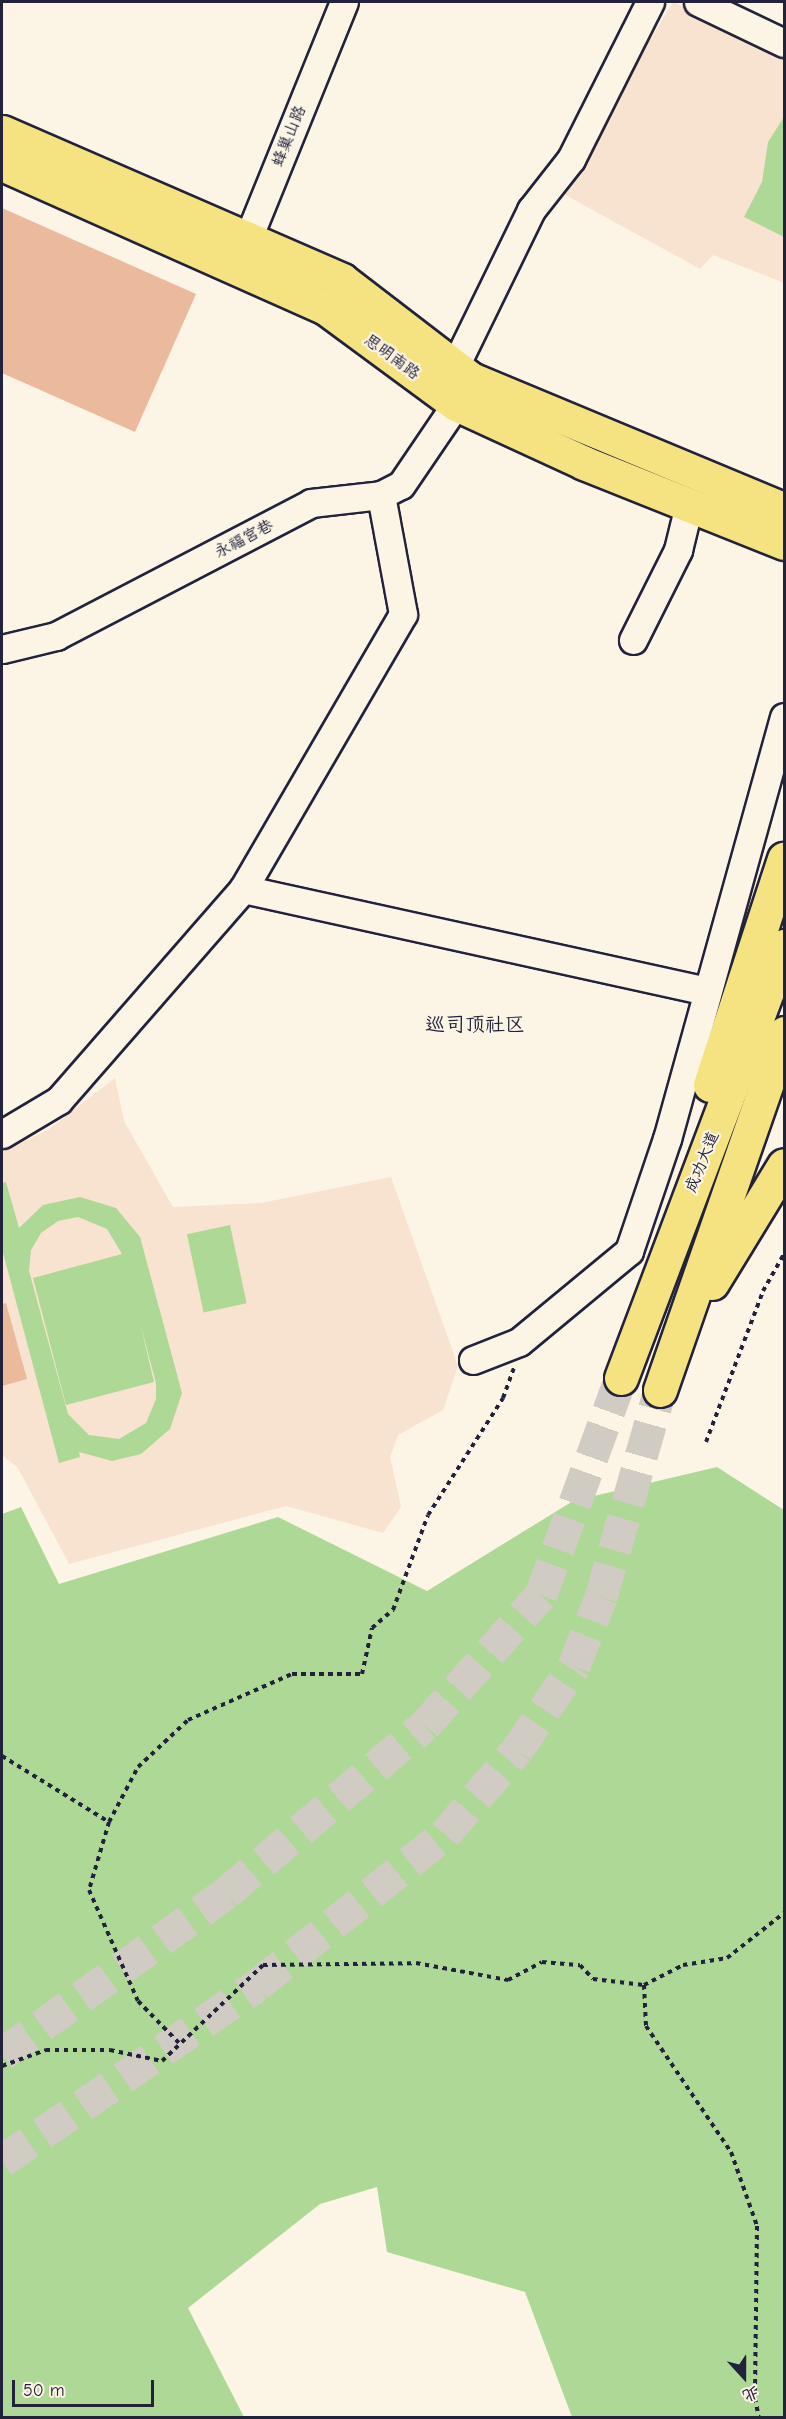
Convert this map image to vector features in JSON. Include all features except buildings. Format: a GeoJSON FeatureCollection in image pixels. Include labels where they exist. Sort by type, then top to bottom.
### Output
{"type":"FeatureCollection","features":[{"type":"Feature","properties":{"kind":"main road","name":"思明南路"},"geometry":{"type":"LineString","coordinates":[[2,132],[241,256],[327,309],[456,404],[689,505],[784,543]]}},
{"type":"Feature","properties":{"kind":"main road","name":"思明南路"},"geometry":{"type":"LineString","coordinates":[[2,164],[241,256],[342,280],[471,379],[599,434],[784,508]]}},
{"type":"Feature","properties":{"kind":"main road"},"geometry":{"type":"LineString","coordinates":[[664,1256],[679,1180],[784,859]]}},
{"type":"Feature","properties":{"kind":"main road","name":"成功大道"},"geometry":{"type":"LineString","coordinates":[[621,1378],[664,1256],[784,946]]}},
{"type":"Feature","properties":{"kind":"main road"},"geometry":{"type":"LineString","coordinates":[[660,1390],[690,1313],[784,1033]]}},
{"type":"Feature","properties":{"kind":"main road"},"geometry":{"type":"LineString","coordinates":[[690,1313],[784,1165]]}},
{"type":"Feature","properties":{"kind":"street","name":"蜂巢山路"},"geometry":{"type":"LineString","coordinates":[[241,256],[344,2]]}},
{"type":"Feature","properties":{"kind":"street"},"geometry":{"type":"LineString","coordinates":[[454,366],[531,210],[571,159],[651,2]]}},
{"type":"Feature","properties":{"kind":"street"},"geometry":{"type":"LineString","coordinates":[[698,2],[784,43]]}},
{"type":"Feature","properties":{"kind":"street","name":"永福宫巷"},"geometry":{"type":"LineString","coordinates":[[2,649],[57,636],[311,503],[381,495],[400,485],[456,404]]}},
{"type":"Feature","properties":{"kind":"street"},"geometry":{"type":"LineString","coordinates":[[2,1134],[59,1100],[243,889],[404,614],[381,495]]}},
{"type":"Feature","properties":{"kind":"street"},"geometry":{"type":"LineString","coordinates":[[633,640],[678,550],[689,505]]}},
{"type":"Feature","properties":{"kind":"street"},"geometry":{"type":"LineString","coordinates":[[473,1360],[525,1337],[630,1251],[667,1139],[705,991],[784,717]]}},
{"type":"Feature","properties":{"kind":"street"},"geometry":{"type":"LineString","coordinates":[[243,889],[705,991]]}},
{"type":"Feature","properties":{"kind":"path"},"geometry":{"type":"LineString","coordinates":[[706,1442],[763,1292],[784,1254]]}},
{"type":"Feature","properties":{"kind":"path"},"geometry":{"type":"LineString","coordinates":[[180,2044],[138,2001],[89,1890],[110,1822],[138,1767],[188,1720],[292,1674],[362,1674],[372,1628],[393,1610],[428,1515],[503,1398],[525,1337]]}},
{"type":"Feature","properties":{"kind":"path"},"geometry":{"type":"LineString","coordinates":[[2,1756],[110,1822]]}},
{"type":"Feature","properties":{"kind":"path"},"geometry":{"type":"LineString","coordinates":[[2,2066],[46,2050],[110,2050],[162,2061],[263,1965],[416,1963],[508,1980],[542,1962],[580,1965],[593,1979],[644,1985],[683,1965],[727,1959],[784,1913]]}},
{"type":"Feature","properties":{"kind":"path"},"geometry":{"type":"LineString","coordinates":[[644,1985],[646,2026],[731,2152],[757,2226],[755,2398],[759,2418]]}},
{"type":"Feature","properties":{"kind":"shaded area"},"geometry":{"type":"Polygon","coordinates":[[[673,2],[784,52],[784,283],[713,255],[700,269],[558,191],[673,2]]]}},
{"type":"Feature","properties":{"kind":"shaded area"},"geometry":{"type":"Polygon","coordinates":[[[115,1078],[124,1121],[173,1207],[261,1203],[391,1177],[458,1366],[443,1410],[398,1435],[390,1457],[401,1507],[383,1533],[286,1506],[69,1564],[18,1468],[2,1455],[2,1152],[49,1129],[115,1078]]]}},
{"type":"Feature","properties":{"kind":"green space"},"geometry":{"type":"Polygon","coordinates":[[[784,117],[784,237],[744,217],[762,182],[768,142],[784,117]]]}},
{"type":"Feature","properties":{"kind":"green space"},"geometry":{"type":"Polygon","coordinates":[[[6,1182],[19,1228],[43,1205],[80,1197],[116,1208],[140,1237],[182,1393],[170,1429],[141,1454],[112,1461],[79,1452],[80,1457],[59,1463],[2,1249],[2,1183],[6,1182]],[[78,1217],[58,1221],[41,1233],[31,1250],[29,1271],[68,1414],[89,1435],[119,1439],[146,1423],[156,1399],[156,1383],[140,1323],[154,1382],[66,1405],[33,1278],[122,1254],[107,1229],[78,1217]]]}},
{"type":"Feature","properties":{"kind":"green space"},"geometry":{"type":"Polygon","coordinates":[[[230,1225],[247,1303],[204,1312],[187,1234],[230,1225]]]}},
{"type":"Feature","properties":{"kind":"green space"},"geometry":{"type":"Polygon","coordinates":[[[717,1467],[784,1510],[784,2417],[572,2417],[525,2292],[387,2252],[377,2187],[320,2204],[188,2308],[244,2417],[2,2417],[2,1514],[21,1507],[59,1584],[278,1517],[427,1591],[573,1501],[717,1467]]]}},
{"type":"Feature","properties":{"kind":"tunnel"},"geometry":{"type":"LineString","coordinates":[[2,2054],[226,1893],[425,1725],[541,1595],[621,1378]]}},
{"type":"Feature","properties":{"kind":"tunnel"},"geometry":{"type":"LineString","coordinates":[[2,2161],[257,1985],[445,1834],[517,1750],[574,1666],[601,1597],[660,1390]]}},
{"type":"Feature","properties":{"kind":"district","name":"巡司顶社区"},"geometry":{"type":"Point","coordinates":[475,1024]}}]}
